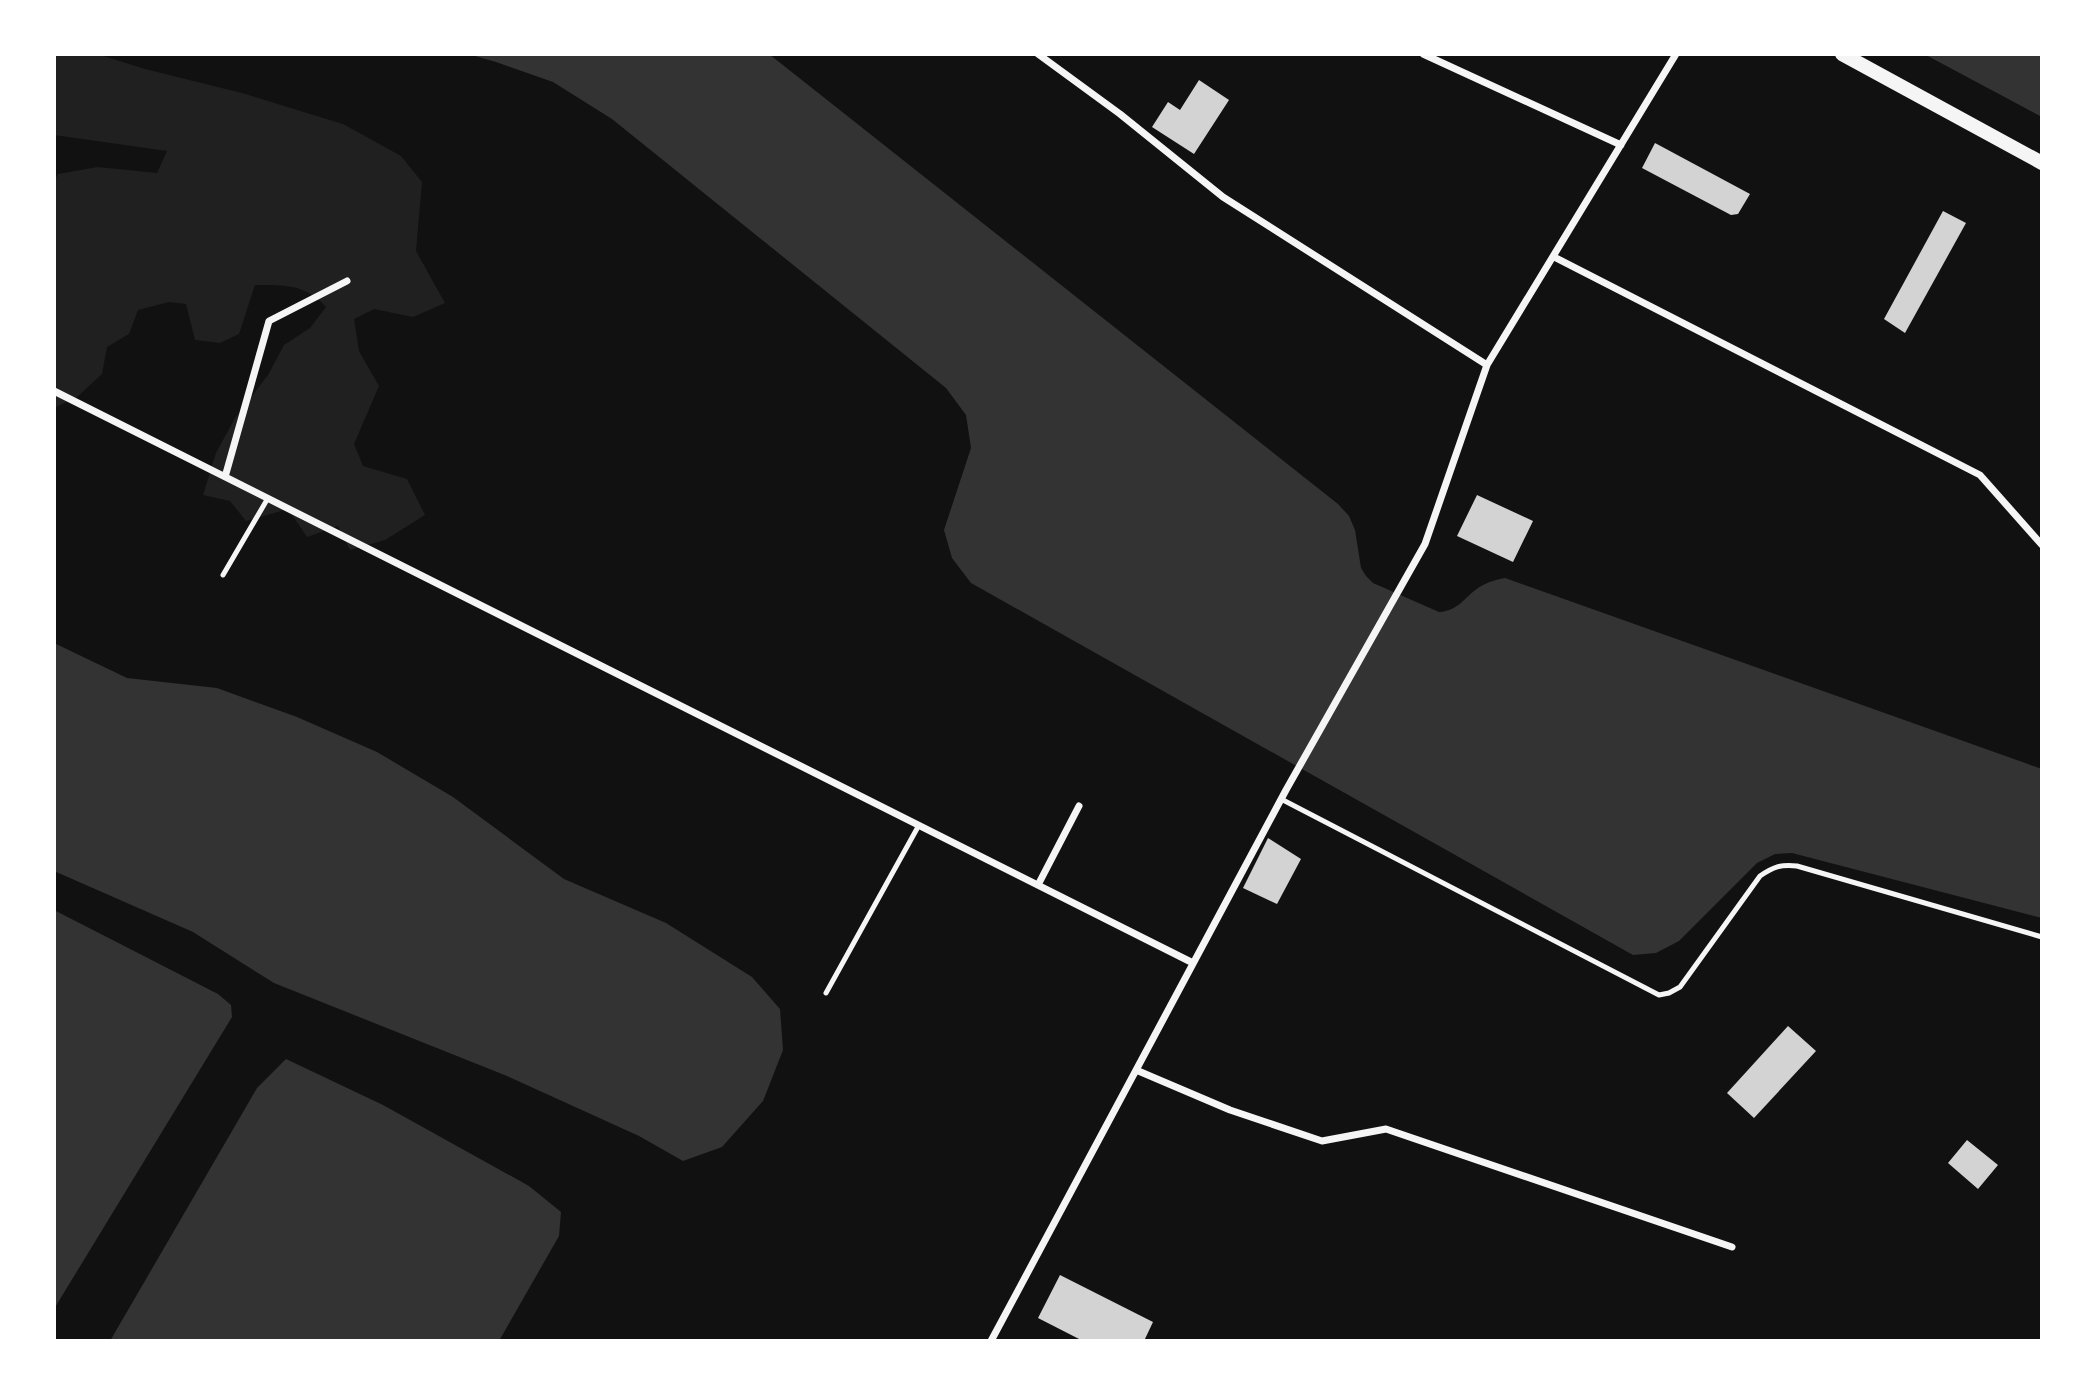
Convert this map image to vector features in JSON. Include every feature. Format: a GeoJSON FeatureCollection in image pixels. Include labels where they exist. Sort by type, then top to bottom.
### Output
{"type":"FeatureCollection","features":[{"type":"Feature","properties":{"kind":"main road"},"geometry":{"type":"LineString","coordinates":[[1842,54],[2042,163]]}},
{"type":"Feature","properties":{"kind":"street"},"geometry":{"type":"LineString","coordinates":[[1038,54],[1120,114],[1223,197],[1488,365]]}},
{"type":"Feature","properties":{"kind":"street"},"geometry":{"type":"LineString","coordinates":[[1423,54],[1621,145]]}},
{"type":"Feature","properties":{"kind":"street"},"geometry":{"type":"LineString","coordinates":[[991,1341],[1281,799],[1425,544],[1488,365],[1676,54]]}},
{"type":"Feature","properties":{"kind":"street"},"geometry":{"type":"LineString","coordinates":[[1554,257],[1980,475],[2042,545]]}},
{"type":"Feature","properties":{"kind":"street"},"geometry":{"type":"LineString","coordinates":[[225,477],[269,321],[347,281]]}},
{"type":"Feature","properties":{"kind":"street"},"geometry":{"type":"LineString","coordinates":[[54,391],[1193,962]]}},
{"type":"Feature","properties":{"kind":"street"},"geometry":{"type":"LineString","coordinates":[[1038,885],[1079,806]]}},
{"type":"Feature","properties":{"kind":"street"},"geometry":{"type":"LineString","coordinates":[[1136,1070],[1230,1110],[1322,1142],[1385,1129],[1732,1247]]}},
{"type":"Feature","properties":{"kind":"lane"},"geometry":{"type":"LineString","coordinates":[[223,575],[268,498]]}},
{"type":"Feature","properties":{"kind":"lane"},"geometry":{"type":"LineString","coordinates":[[1281,799],[1659,995],[1669,993],[1680,986],[1760,876],[1783,864],[2042,937]]}},
{"type":"Feature","properties":{"kind":"lane"},"geometry":{"type":"LineString","coordinates":[[826,993],[919,825]]}},
{"type":"Feature","properties":{"kind":"shaded area"},"geometry":{"type":"Polygon","coordinates":[[[58,54],[97,54],[242,93],[343,124],[401,156],[422,182],[416,251],[445,303],[413,317],[374,309],[354,319],[359,351],[379,386],[354,444],[363,466],[407,479],[425,515],[385,540],[350,550],[338,526],[307,537],[288,509],[246,521],[230,501],[203,495],[216,453],[235,418],[268,375],[284,345],[310,328],[326,307],[311,294],[294,287],[255,285],[239,334],[220,343],[195,340],[186,304],[169,302],[138,310],[129,334],[107,347],[102,374],[77,397],[54,408],[54,181],[58,174],[98,167],[157,173],[167,151],[54,135],[54,58],[58,54]]]}},
{"type":"Feature","properties":{"kind":"shaded area"},"geometry":{"type":"Polygon","coordinates":[[[468,54],[769,54],[1338,504],[1349,516],[1355,530],[1361,568],[1373,583],[1439,612],[1456,607],[1485,584],[1505,578],[2042,769],[2042,918],[1792,853],[1775,854],[1757,863],[1679,941],[1656,953],[1633,955],[971,583],[952,558],[944,530],[971,448],[966,415],[946,388],[612,119],[553,82],[468,54]]]}},
{"type":"Feature","properties":{"kind":"shaded area"},"geometry":{"type":"Polygon","coordinates":[[[1924,54],[2042,54],[2042,117],[1924,54]]]}},
{"type":"Feature","properties":{"kind":"shaded area"},"geometry":{"type":"Polygon","coordinates":[[[54,643],[127,678],[217,688],[297,717],[377,752],[453,797],[564,879],[666,923],[752,977],[780,1009],[783,1050],[763,1101],[722,1147],[683,1161],[639,1136],[507,1076],[274,983],[193,932],[54,871],[54,643]]]}},
{"type":"Feature","properties":{"kind":"shaded area"},"geometry":{"type":"Polygon","coordinates":[[[54,910],[218,994],[231,1005],[232,1017],[54,1309],[54,910]]]}},
{"type":"Feature","properties":{"kind":"shaded area"},"geometry":{"type":"Polygon","coordinates":[[[286,1059],[383,1105],[529,1186],[561,1212],[559,1236],[499,1341],[110,1341],[257,1088],[286,1059]]]}},
{"type":"Feature","properties":{"kind":"building"},"geometry":{"type":"Polygon","coordinates":[[[1199,80],[1229,100],[1194,154],[1152,127],[1168,102],[1180,110],[1199,80]]]}},
{"type":"Feature","properties":{"kind":"building"},"geometry":{"type":"Polygon","coordinates":[[[1655,143],[1750,194],[1738,214],[1731,215],[1642,168],[1655,143]]]}},
{"type":"Feature","properties":{"kind":"building"},"geometry":{"type":"Polygon","coordinates":[[[1943,211],[1966,223],[1905,333],[1884,319],[1943,211]]]}},
{"type":"Feature","properties":{"kind":"building"},"geometry":{"type":"Polygon","coordinates":[[[1477,495],[1533,521],[1513,562],[1457,536],[1477,495]]]}},
{"type":"Feature","properties":{"kind":"building"},"geometry":{"type":"Polygon","coordinates":[[[1268,838],[1301,859],[1277,904],[1243,888],[1268,838]]]}},
{"type":"Feature","properties":{"kind":"building"},"geometry":{"type":"Polygon","coordinates":[[[1788,1026],[1816,1051],[1754,1118],[1727,1093],[1788,1026]]]}},
{"type":"Feature","properties":{"kind":"building"},"geometry":{"type":"Polygon","coordinates":[[[1967,1140],[1998,1165],[1978,1189],[1948,1163],[1967,1140]]]}},
{"type":"Feature","properties":{"kind":"building"},"geometry":{"type":"Polygon","coordinates":[[[1060,1275],[1153,1322],[1144,1341],[1083,1341],[1038,1318],[1060,1275]]]}}]}
